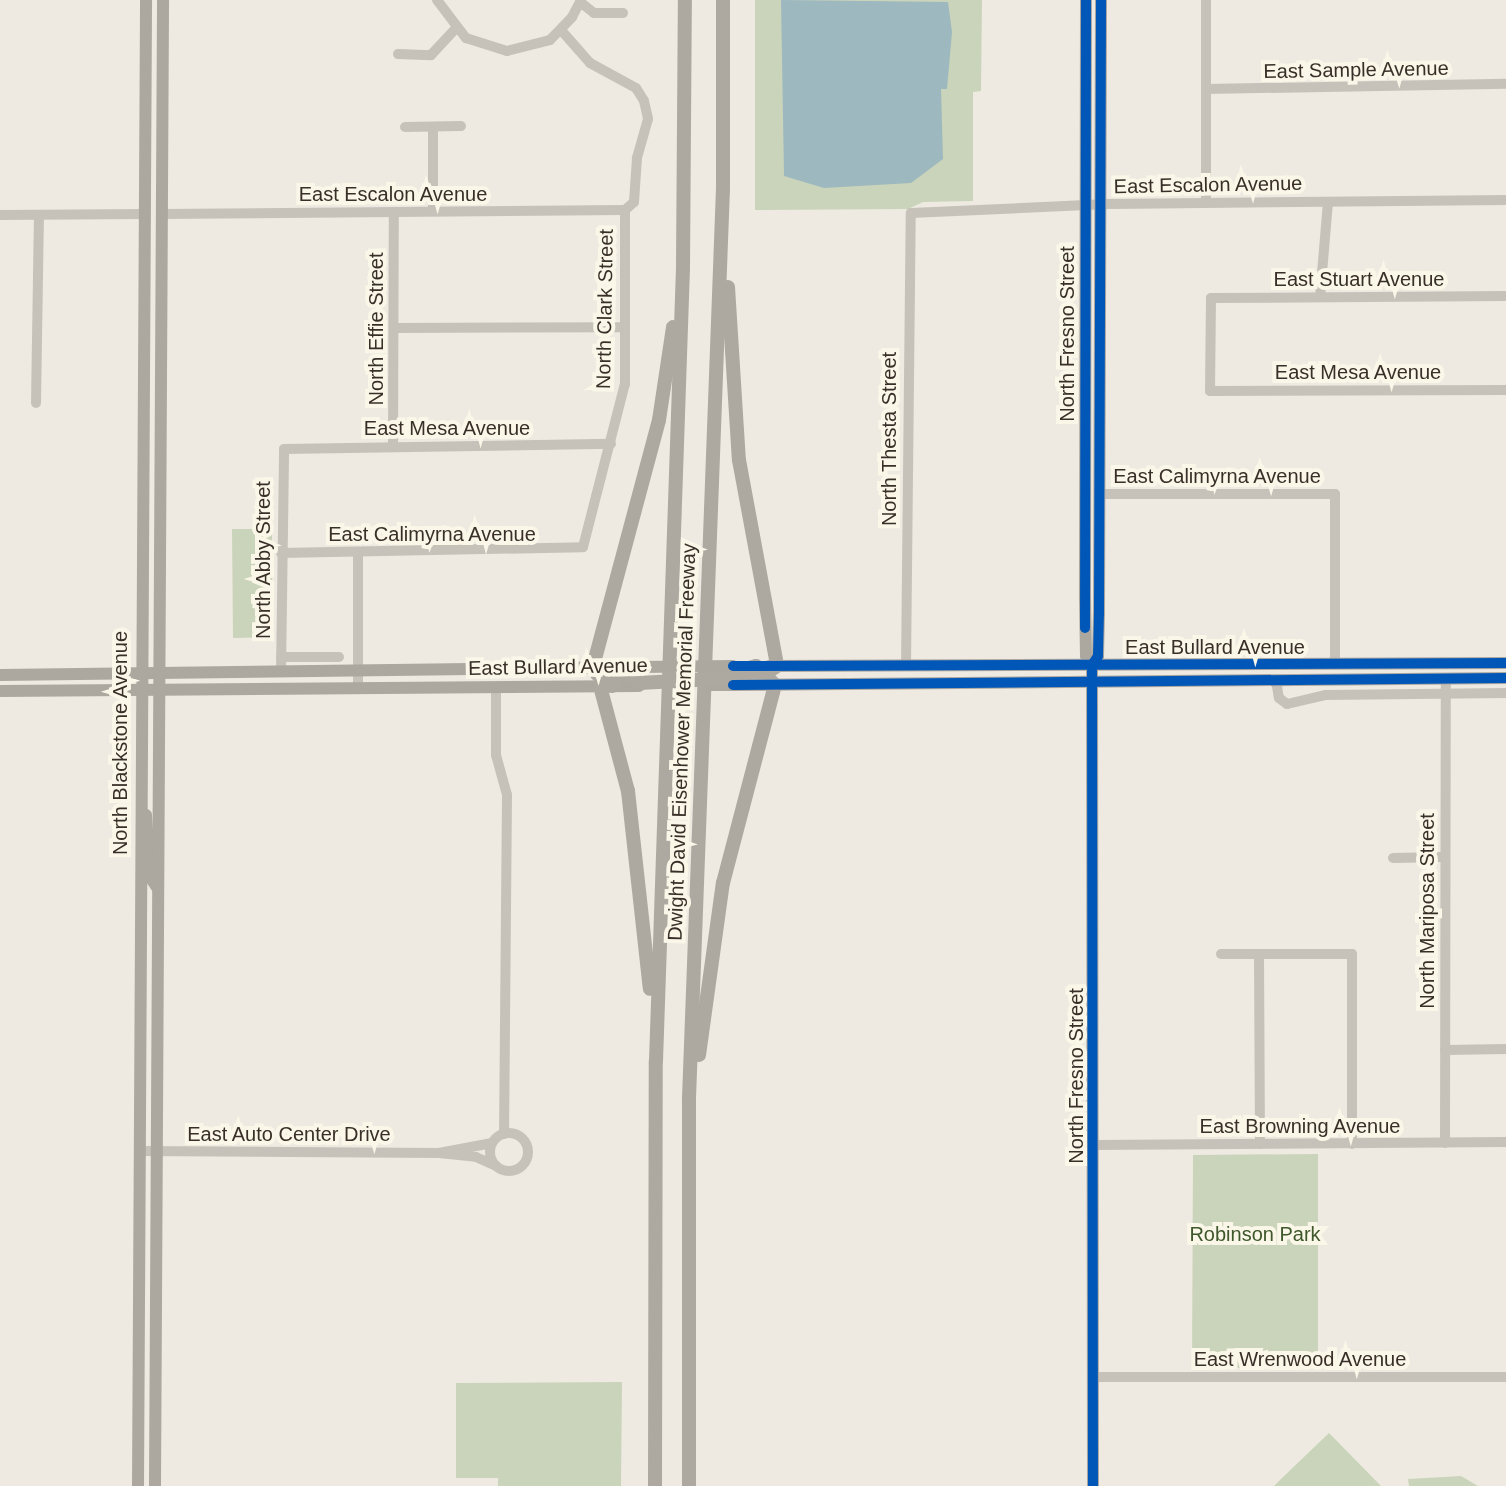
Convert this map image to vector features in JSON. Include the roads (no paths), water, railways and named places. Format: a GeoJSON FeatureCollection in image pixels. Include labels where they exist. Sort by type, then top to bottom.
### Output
{"type":"FeatureCollection","features":[{"type":"Feature","properties":{"kind":"highway","name":"Dwight David Eisenhower Memorial Freeway"},"geometry":{"type":"LineString","coordinates":[[655,1486],[656,1061],[683,268],[685,0]]}},
{"type":"Feature","properties":{"kind":"highway","name":"Dwight David Eisenhower Memorial Freeway"},"geometry":{"type":"LineString","coordinates":[[689,1486],[689,1098],[723,190],[723,0]]}},
{"type":"Feature","properties":{"kind":"highway"},"geometry":{"type":"LineString","coordinates":[[689,1098],[723,883],[769,672],[739,460],[723,190]]}},
{"type":"Feature","properties":{"kind":"highway"},"geometry":{"type":"LineString","coordinates":[[656,1061],[636,840],[606,681],[659,420],[683,268]]}},
{"type":"Feature","properties":{"kind":"highway"},"geometry":{"type":"LineString","coordinates":[[606,681],[769,672]]}},
{"type":"Feature","properties":{"kind":"main road","name":"North Blackstone Avenue"},"geometry":{"type":"LineString","coordinates":[[138,1486],[139,691],[146,0]]}},
{"type":"Feature","properties":{"kind":"main road","name":"North Blackstone Avenue"},"geometry":{"type":"LineString","coordinates":[[155,1486],[163,0]]}},
{"type":"Feature","properties":{"kind":"main road","name":"North Fresno Street"},"geometry":{"type":"LineString","coordinates":[[1086,0],[1086,656],[1092,665],[1093,682],[1093,1486]]}},
{"type":"Feature","properties":{"kind":"main road","name":"North Fresno Street"},"geometry":{"type":"LineString","coordinates":[[1092,665],[1098,656],[1101,0]]}},
{"type":"Feature","properties":{"kind":"main road"},"geometry":{"type":"LineString","coordinates":[[145,167],[153,174],[154,206],[162,214]]}},
{"type":"Feature","properties":{"kind":"main road"},"geometry":{"type":"LineString","coordinates":[[145,214],[154,226],[154,266],[162,289]]}},
{"type":"Feature","properties":{"kind":"main road"},"geometry":{"type":"LineString","coordinates":[[1085,410],[1091,419],[1094,489],[1100,494]]}},
{"type":"Feature","properties":{"kind":"main road","name":"East Bullard Avenue"},"geometry":{"type":"LineString","coordinates":[[733,675],[906,666],[1506,663]]}},
{"type":"Feature","properties":{"kind":"main road"},"geometry":{"type":"LineString","coordinates":[[1276,680],[1284,673],[1328,672],[1335,664]]}},
{"type":"Feature","properties":{"kind":"main road","name":"East Bullard Avenue"},"geometry":{"type":"LineString","coordinates":[[0,675],[358,672],[606,681]]}},
{"type":"Feature","properties":{"kind":"main road","name":"East Bullard Avenue"},"geometry":{"type":"LineString","coordinates":[[769,672],[1093,682],[1506,678]]}},
{"type":"Feature","properties":{"kind":"main road"},"geometry":{"type":"LineString","coordinates":[[0,684],[23,682],[33,674]]}},
{"type":"Feature","properties":{"kind":"main road","name":"East Bullard Avenue"},"geometry":{"type":"LineString","coordinates":[[0,691],[496,687],[606,681]]}},
{"type":"Feature","properties":{"kind":"main road"},"geometry":{"type":"LineString","coordinates":[[139,777],[150,877],[158,889]]}},
{"type":"Feature","properties":{"kind":"main road"},"geometry":{"type":"LineString","coordinates":[[141,899],[150,907],[150,957],[158,968]]}},
{"type":"Feature","properties":{"kind":"street"},"geometry":{"type":"LineString","coordinates":[[437,0],[455,29],[479,45],[507,51],[537,46],[561,30],[581,1],[594,13],[623,13]]}},
{"type":"Feature","properties":{"kind":"street"},"geometry":{"type":"LineString","coordinates":[[1206,0],[1206,203]]}},
{"type":"Feature","properties":{"kind":"street"},"geometry":{"type":"LineString","coordinates":[[398,54],[431,55],[455,29]]}},
{"type":"Feature","properties":{"kind":"street","name":"North Clark Street"},"geometry":{"type":"LineString","coordinates":[[561,30],[590,63],[636,88],[644,101],[648,119],[637,158],[634,202],[625,210],[625,384],[583,547]]}},
{"type":"Feature","properties":{"kind":"street","name":"East Sample Avenue"},"geometry":{"type":"LineString","coordinates":[[1206,89],[1506,84]]}},
{"type":"Feature","properties":{"kind":"street"},"geometry":{"type":"LineString","coordinates":[[405,127],[461,126]]}},
{"type":"Feature","properties":{"kind":"street"},"geometry":{"type":"LineString","coordinates":[[433,127],[433,211]]}},
{"type":"Feature","properties":{"kind":"street","name":"East Escalon Avenue"},"geometry":{"type":"LineString","coordinates":[[911,213],[1100,205],[1506,200]]}},
{"type":"Feature","properties":{"kind":"street"},"geometry":{"type":"LineString","coordinates":[[1320,297],[1328,202]]}},
{"type":"Feature","properties":{"kind":"street","name":"East Escalon Avenue"},"geometry":{"type":"LineString","coordinates":[[162,214],[625,210]]}},
{"type":"Feature","properties":{"kind":"street","name":"North Effie Street"},"geometry":{"type":"LineString","coordinates":[[393,446],[394,212]]}},
{"type":"Feature","properties":{"kind":"street","name":"North Thesta Street"},"geometry":{"type":"LineString","coordinates":[[906,666],[911,213]]}},
{"type":"Feature","properties":{"kind":"street"},"geometry":{"type":"LineString","coordinates":[[0,215],[145,214]]}},
{"type":"Feature","properties":{"kind":"street"},"geometry":{"type":"LineString","coordinates":[[36,403],[39,215]]}},
{"type":"Feature","properties":{"kind":"street","name":"East Stuart Avenue"},"geometry":{"type":"LineString","coordinates":[[1210,391],[1211,298],[1506,296]]}},
{"type":"Feature","properties":{"kind":"street"},"geometry":{"type":"LineString","coordinates":[[395,328],[625,327]]}},
{"type":"Feature","properties":{"kind":"street","name":"East Mesa Avenue"},"geometry":{"type":"LineString","coordinates":[[1210,391],[1506,390]]}},
{"type":"Feature","properties":{"kind":"street","name":"East Mesa Avenue"},"geometry":{"type":"LineString","coordinates":[[284,449],[611,444]]}},
{"type":"Feature","properties":{"kind":"street","name":"North Abby Street"},"geometry":{"type":"LineString","coordinates":[[281,672],[284,449]]}},
{"type":"Feature","properties":{"kind":"street","name":"East Calimyrna Avenue"},"geometry":{"type":"LineString","coordinates":[[1100,494],[1335,494],[1335,664]]}},
{"type":"Feature","properties":{"kind":"street","name":"East Calimyrna Avenue"},"geometry":{"type":"LineString","coordinates":[[281,553],[583,547]]}},
{"type":"Feature","properties":{"kind":"street"},"geometry":{"type":"LineString","coordinates":[[358,553],[358,688]]}},
{"type":"Feature","properties":{"kind":"street"},"geometry":{"type":"LineString","coordinates":[[281,657],[339,657]]}},
{"type":"Feature","properties":{"kind":"street","name":"North Mariposa Street"},"geometry":{"type":"LineString","coordinates":[[1445,1143],[1446,679]]}},
{"type":"Feature","properties":{"kind":"street"},"geometry":{"type":"LineString","coordinates":[[1276,680],[1279,698],[1287,704],[1325,695],[1506,693]]}},
{"type":"Feature","properties":{"kind":"street"},"geometry":{"type":"LineString","coordinates":[[496,687],[496,755],[507,795],[504,1134]]}},
{"type":"Feature","properties":{"kind":"street"},"geometry":{"type":"LineString","coordinates":[[1393,858],[1445,857]]}},
{"type":"Feature","properties":{"kind":"street"},"geometry":{"type":"LineString","coordinates":[[1221,954],[1352,954],[1352,1144]]}},
{"type":"Feature","properties":{"kind":"street"},"geometry":{"type":"LineString","coordinates":[[1259,954],[1260,1144]]}},
{"type":"Feature","properties":{"kind":"street"},"geometry":{"type":"LineString","coordinates":[[1445,1050],[1506,1049]]}},
{"type":"Feature","properties":{"kind":"street"},"geometry":{"type":"LineString","coordinates":[[504,1134],[523,1140],[528,1156],[517,1170],[496,1166],[492,1143],[504,1134]]}},
{"type":"Feature","properties":{"kind":"street","name":"East Browning Avenue"},"geometry":{"type":"LineString","coordinates":[[1094,1145],[1506,1142]]}},
{"type":"Feature","properties":{"kind":"street","name":"East Auto Center Drive"},"geometry":{"type":"LineString","coordinates":[[439,1153],[492,1143]]}},
{"type":"Feature","properties":{"kind":"street","name":"East Auto Center Drive"},"geometry":{"type":"LineString","coordinates":[[140,1151],[439,1153],[476,1157],[496,1166]]}},
{"type":"Feature","properties":{"kind":"street","name":"East Wrenwood Avenue"},"geometry":{"type":"LineString","coordinates":[[1093,1377],[1506,1377]]}},
{"type":"Feature","properties":{"kind":"water"},"geometry":{"type":"Polygon","coordinates":[[[781,0],[948,2],[952,32],[947,89],[941,89],[943,159],[911,183],[824,188],[784,176],[781,0]]]}},
{"type":"Feature","properties":{"kind":"park label","name":"Robinson Park"},"geometry":{"type":"Point","coordinates":[1255,1234]}}]}
